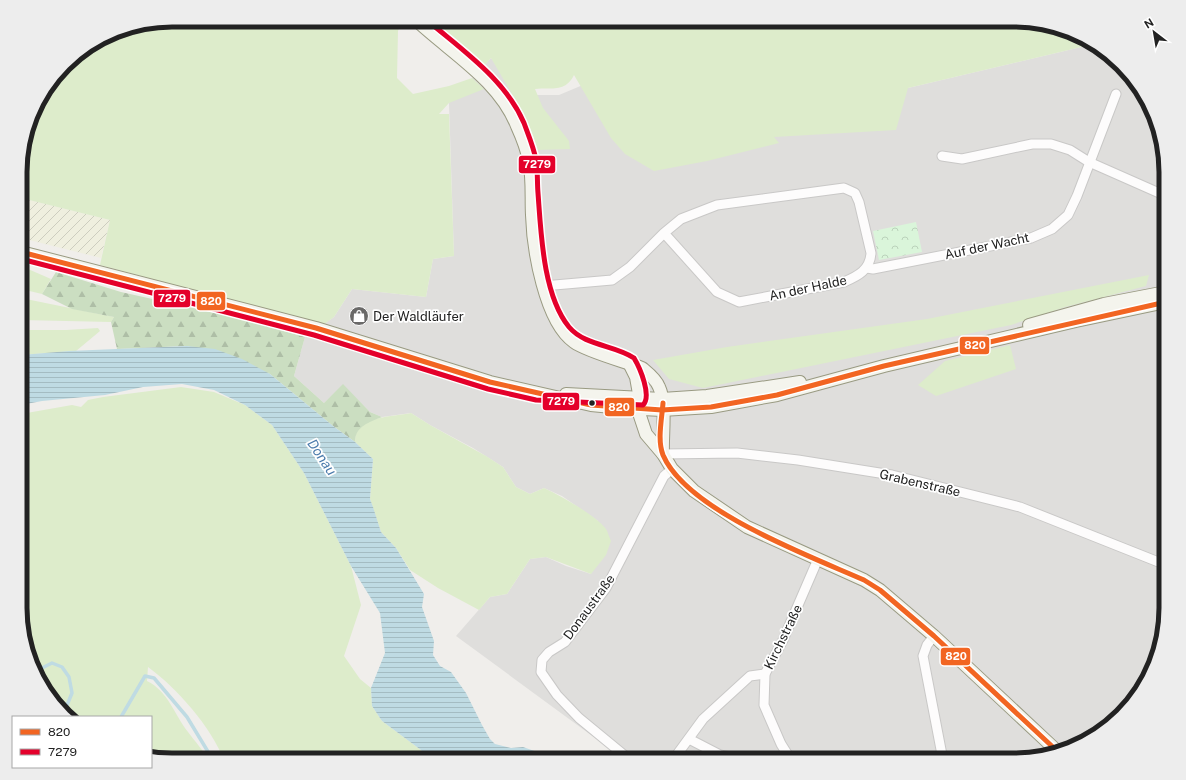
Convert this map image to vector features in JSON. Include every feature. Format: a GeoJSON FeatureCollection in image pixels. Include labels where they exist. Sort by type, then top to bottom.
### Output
{"type":"FeatureCollection","features":[{"type":"Feature","properties":{"kind":"main road"},"geometry":{"type":"LineString","coordinates":[[424,27],[481,76],[500,95],[517,125],[529,161],[534,235],[543,286],[550,308],[563,331],[574,342],[642,368],[659,386],[662,404],[663,454]]}},
{"type":"Feature","properties":{"kind":"main road"},"geometry":{"type":"LineString","coordinates":[[27,254],[316,328],[490,382],[591,406],[662,404],[775,386],[884,366],[971,346],[1159,298]]}},
{"type":"Feature","properties":{"kind":"main road"},"geometry":{"type":"LineString","coordinates":[[629,363],[636,377],[641,423],[646,434],[663,454],[672,470],[694,491],[747,527],[864,580],[880,590],[934,636],[1053,747]]}},
{"type":"Feature","properties":{"kind":"street","name":"Auf der Wacht"},"geometry":{"type":"LineString","coordinates":[[867,268],[873,270],[1031,238],[1052,229],[1068,215],[1077,196],[1116,94]]}},
{"type":"Feature","properties":{"kind":"street"},"geometry":{"type":"LineString","coordinates":[[942,156],[962,159],[1032,144],[1051,144],[1070,150],[1089,162],[1159,193]]}},
{"type":"Feature","properties":{"kind":"street"},"geometry":{"type":"LineString","coordinates":[[543,286],[612,280],[630,267],[664,232],[681,219],[717,205],[844,188],[855,193],[859,202],[871,253],[867,268]]}},
{"type":"Feature","properties":{"kind":"street","name":"An der Halde"},"geometry":{"type":"LineString","coordinates":[[664,232],[717,292],[739,302],[844,282],[857,276],[867,268]]}},
{"type":"Feature","properties":{"kind":"street","name":"Grabenstraße"},"geometry":{"type":"LineString","coordinates":[[663,454],[737,453],[798,460],[892,475],[1020,508],[1159,562]]}},
{"type":"Feature","properties":{"kind":"street","name":"Donaustraße"},"geometry":{"type":"LineString","coordinates":[[622,753],[579,718],[558,695],[541,672],[542,660],[548,652],[566,642],[606,588],[664,476],[672,470]]}},
{"type":"Feature","properties":{"kind":"street","name":"Kirchstraße"},"geometry":{"type":"LineString","coordinates":[[787,753],[764,705],[764,674],[783,640],[818,559]]}},
{"type":"Feature","properties":{"kind":"street"},"geometry":{"type":"LineString","coordinates":[[934,636],[927,645],[923,656],[942,753]]}},
{"type":"Feature","properties":{"kind":"street"},"geometry":{"type":"LineString","coordinates":[[678,753],[703,718],[750,676],[764,674]]}},
{"type":"Feature","properties":{"kind":"street"},"geometry":{"type":"LineString","coordinates":[[689,739],[716,753]]}},
{"type":"Feature","properties":{"kind":"shaded area"},"geometry":{"type":"Polygon","coordinates":[[[1086,46],[1110,63],[1123,76],[1140,100],[1148,117],[1154,135],[1159,163],[1159,617],[1154,645],[1148,663],[1135,688],[1123,704],[1110,717],[1094,729],[1078,738],[1051,748],[1033,752],[615,753],[456,636],[490,597],[507,594],[530,559],[546,557],[566,566],[591,574],[598,521],[562,496],[544,488],[530,494],[516,487],[503,467],[411,413],[382,417],[370,412],[343,385],[324,403],[294,376],[305,337],[334,317],[352,289],[426,297],[433,259],[454,256],[449,103],[491,58],[524,95],[559,95],[590,82],[908,88],[1086,46]]]}},
{"type":"Feature","properties":{"kind":"shaded area"},"geometry":{"type":"Polygon","coordinates":[[[1085,186],[1087,190],[1074,217],[1065,226],[1050,236],[1031,243],[951,260],[947,257],[1051,232],[1085,186]]]}},
{"type":"Feature","properties":{"kind":"green space"},"geometry":{"type":"Polygon","coordinates":[[[163,27],[399,27],[398,31],[397,78],[413,94],[449,86],[472,78],[484,89],[449,103],[439,114],[449,114],[454,256],[433,259],[426,297],[352,289],[334,317],[323,325],[100,265],[110,220],[27,199],[27,163],[32,135],[38,117],[51,92],[63,76],[76,63],[100,46],[117,38],[135,32],[163,27]]]}},
{"type":"Feature","properties":{"kind":"green space"},"geometry":{"type":"Polygon","coordinates":[[[436,27],[1023,27],[1051,32],[1086,46],[908,88],[896,130],[774,137],[779,143],[707,161],[654,171],[625,154],[611,138],[574,75],[570,81],[562,87],[535,89],[543,108],[569,141],[570,149],[536,150],[525,116],[491,58],[483,67],[436,27]]]}},
{"type":"Feature","properties":{"kind":"green space"},"geometry":{"type":"Polygon","coordinates":[[[27,199],[110,220],[101,258],[27,240],[27,199]]]}},
{"type":"Feature","properties":{"kind":"green space"},"geometry":{"type":"Polygon","coordinates":[[[916,222],[922,252],[879,260],[873,231],[916,222]]]}},
{"type":"Feature","properties":{"kind":"green space"},"geometry":{"type":"Polygon","coordinates":[[[27,269],[51,279],[42,294],[27,290],[27,269]]]}},
{"type":"Feature","properties":{"kind":"green space"},"geometry":{"type":"Polygon","coordinates":[[[56,272],[121,292],[238,318],[305,337],[294,376],[324,403],[343,384],[370,412],[382,417],[360,428],[355,442],[333,426],[270,374],[187,346],[117,349],[111,322],[114,317],[72,309],[42,294],[56,272]]]}},
{"type":"Feature","properties":{"kind":"green space"},"geometry":{"type":"Polygon","coordinates":[[[1149,275],[1146,286],[1065,307],[1011,325],[703,388],[669,379],[653,360],[727,347],[927,319],[1149,275]]]}},
{"type":"Feature","properties":{"kind":"green space"},"geometry":{"type":"Polygon","coordinates":[[[27,299],[114,317],[111,322],[27,320],[27,299]]]}},
{"type":"Feature","properties":{"kind":"green space"},"geometry":{"type":"Polygon","coordinates":[[[98,328],[100,331],[76,351],[27,355],[27,330],[98,328]]]}},
{"type":"Feature","properties":{"kind":"green space"},"geometry":{"type":"Polygon","coordinates":[[[1010,345],[1016,369],[936,396],[918,385],[945,361],[1010,345]]]}},
{"type":"Feature","properties":{"kind":"green space"},"geometry":{"type":"Polygon","coordinates":[[[181,387],[214,392],[245,405],[272,425],[304,473],[351,566],[361,605],[344,656],[360,679],[371,688],[372,706],[382,721],[423,753],[221,753],[211,734],[192,709],[170,686],[148,667],[147,681],[154,685],[166,697],[183,725],[204,753],[152,752],[152,716],[75,716],[63,704],[51,688],[42,672],[32,645],[28,627],[27,413],[72,405],[81,407],[88,400],[181,387]]]}},
{"type":"Feature","properties":{"kind":"green space"},"geometry":{"type":"Polygon","coordinates":[[[411,413],[503,467],[516,487],[530,494],[544,488],[577,506],[595,518],[607,530],[611,541],[606,555],[591,574],[546,557],[530,559],[507,594],[490,597],[479,610],[438,588],[410,570],[396,548],[381,532],[370,499],[373,459],[355,442],[356,433],[368,422],[376,419],[411,413]]]}},
{"type":"Feature","properties":{"kind":"water","name":"Donau"},"geometry":{"type":"Polygon","coordinates":[[[187,346],[215,349],[242,359],[270,374],[333,426],[355,442],[373,459],[370,499],[381,532],[396,548],[424,594],[422,607],[434,641],[433,655],[440,666],[451,672],[466,693],[482,725],[490,739],[495,744],[511,748],[523,747],[540,753],[423,753],[382,721],[372,706],[371,688],[385,653],[380,613],[351,566],[304,473],[272,425],[245,405],[214,390],[182,384],[143,387],[105,395],[27,404],[27,354],[69,351],[187,346]]]}},
{"type":"Feature","properties":{"kind":"waterway"},"geometry":{"type":"LineString","coordinates":[[41,669],[52,663],[62,667],[69,677],[72,693],[66,707]]}},
{"type":"Feature","properties":{"kind":"waterway"},"geometry":{"type":"LineString","coordinates":[[122,716],[145,676],[154,678],[187,717],[209,753]]}},
{"type":"Feature","properties":{"kind":"transit line","name":"7279"},"geometry":{"type":"LineString","coordinates":[[27,261],[314,335],[488,389],[536,400],[643,405],[645,401],[646,389],[642,375],[634,358],[618,350],[583,338],[569,327],[560,314],[549,281],[542,245],[536,160],[524,123],[516,107],[506,93],[482,66],[435,27]]}},
{"type":"Feature","properties":{"kind":"transit line","name":"820"},"geometry":{"type":"LineString","coordinates":[[27,254],[316,328],[490,382],[591,405],[662,410],[711,407],[777,395],[884,366],[1159,304]]}},
{"type":"Feature","properties":{"kind":"transit line","name":"820"},"geometry":{"type":"LineString","coordinates":[[663,403],[660,436],[663,455],[676,475],[697,495],[723,513],[752,530],[864,580],[880,590],[934,636],[1053,747]]}},
{"type":"Feature","properties":{"kind":"place","name":"Der Waldläufer"},"geometry":{"type":"Point","coordinates":[359,316]}}]}
